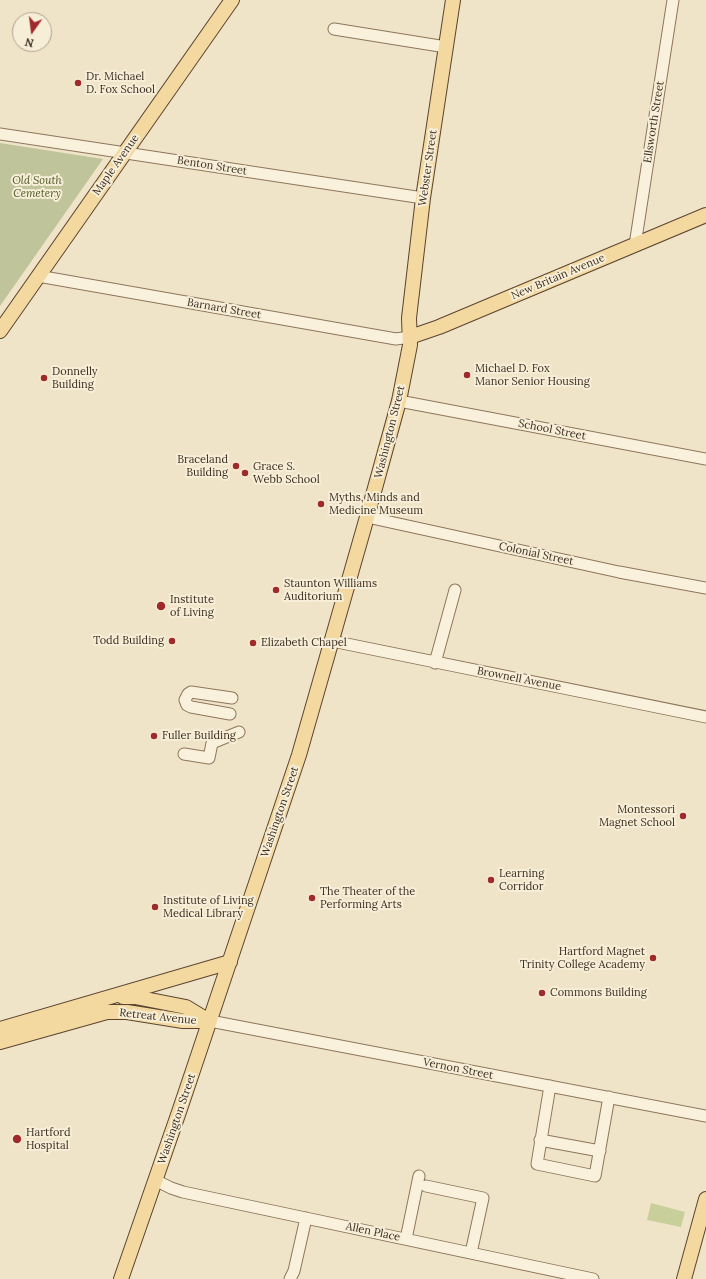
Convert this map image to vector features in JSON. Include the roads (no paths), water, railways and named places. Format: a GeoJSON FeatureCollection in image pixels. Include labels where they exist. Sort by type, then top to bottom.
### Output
{"type":"FeatureCollection","features":[{"type":"Feature","properties":{"kind":"main road","name":"Maple Avenue"},"geometry":{"type":"LineString","coordinates":[[0,331],[232,0]]}},
{"type":"Feature","properties":{"kind":"main road","name":"Webster Street"},"geometry":{"type":"LineString","coordinates":[[410,336],[409,318],[423,198],[453,0]]}},
{"type":"Feature","properties":{"kind":"main road","name":"New Britain Avenue"},"geometry":{"type":"LineString","coordinates":[[410,336],[439,327],[706,215]]}},
{"type":"Feature","properties":{"kind":"main road","name":"Washington Street"},"geometry":{"type":"LineString","coordinates":[[121,1279],[210,1021],[299,755],[399,401],[410,345],[410,336]]}},
{"type":"Feature","properties":{"kind":"main road","name":"Retreat Avenue"},"geometry":{"type":"LineString","coordinates":[[0,1030],[230,962]]}},
{"type":"Feature","properties":{"kind":"main road","name":"Retreat Avenue"},"geometry":{"type":"LineString","coordinates":[[105,999],[135,997],[186,1007],[210,1021]]}},
{"type":"Feature","properties":{"kind":"main road","name":"Retreat Avenue"},"geometry":{"type":"LineString","coordinates":[[0,1042],[107,1012],[127,1012],[183,1021],[210,1021]]}},
{"type":"Feature","properties":{"kind":"main road"},"geometry":{"type":"LineString","coordinates":[[684,1279],[706,1200]]}},
{"type":"Feature","properties":{"kind":"street","name":"Ellsworth Street"},"geometry":{"type":"LineString","coordinates":[[635,245],[673,0]]}},
{"type":"Feature","properties":{"kind":"street"},"geometry":{"type":"LineString","coordinates":[[334,30],[446,47]]}},
{"type":"Feature","properties":{"kind":"street","name":"Benton Street"},"geometry":{"type":"LineString","coordinates":[[0,134],[423,198]]}},
{"type":"Feature","properties":{"kind":"street","name":"Barnard Street"},"geometry":{"type":"LineString","coordinates":[[38,276],[396,339],[410,336]]}},
{"type":"Feature","properties":{"kind":"street","name":"School Street"},"geometry":{"type":"LineString","coordinates":[[399,401],[706,459]]}},
{"type":"Feature","properties":{"kind":"street","name":"Colonial Street"},"geometry":{"type":"LineString","coordinates":[[367,517],[619,572],[706,588]]}},
{"type":"Feature","properties":{"kind":"street"},"geometry":{"type":"LineString","coordinates":[[435,663],[455,590]]}},
{"type":"Feature","properties":{"kind":"street","name":"Brownell Avenue"},"geometry":{"type":"LineString","coordinates":[[332,642],[706,717]]}},
{"type":"Feature","properties":{"kind":"street"},"geometry":{"type":"LineString","coordinates":[[230,714],[192,707],[187,704],[185,700],[191,692],[232,698]]}},
{"type":"Feature","properties":{"kind":"street"},"geometry":{"type":"LineString","coordinates":[[184,754],[209,758],[212,743],[239,732]]}},
{"type":"Feature","properties":{"kind":"street","name":"Vernon Street"},"geometry":{"type":"LineString","coordinates":[[210,1021],[706,1116]]}},
{"type":"Feature","properties":{"kind":"street"},"geometry":{"type":"LineString","coordinates":[[550,1086],[537,1164],[595,1176],[609,1097]]}},
{"type":"Feature","properties":{"kind":"street"},"geometry":{"type":"LineString","coordinates":[[540,1140],[600,1151]]}},
{"type":"Feature","properties":{"kind":"street"},"geometry":{"type":"LineString","coordinates":[[406,1239],[418,1176]]}},
{"type":"Feature","properties":{"kind":"street","name":"Allen Place"},"geometry":{"type":"LineString","coordinates":[[155,1180],[183,1192],[593,1279]]}},
{"type":"Feature","properties":{"kind":"street"},"geometry":{"type":"LineString","coordinates":[[426,1186],[483,1198],[471,1253]]}},
{"type":"Feature","properties":{"kind":"street"},"geometry":{"type":"LineString","coordinates":[[290,1279],[294,1271],[306,1218]]}},
{"type":"Feature","properties":{"kind":"place","name":"Dr. Michael D. Fox School"},"geometry":{"type":"Point","coordinates":[78,83]}},
{"type":"Feature","properties":{"kind":"place","name":"Michael D. Fox Manor Senior Housing"},"geometry":{"type":"Point","coordinates":[467,375]}},
{"type":"Feature","properties":{"kind":"place","name":"Donnelly Building"},"geometry":{"type":"Point","coordinates":[44,378]}},
{"type":"Feature","properties":{"kind":"place","name":"Braceland Building"},"geometry":{"type":"Point","coordinates":[236,466]}},
{"type":"Feature","properties":{"kind":"place","name":"Grace S. Webb School"},"geometry":{"type":"Point","coordinates":[245,473]}},
{"type":"Feature","properties":{"kind":"place","name":"Myths, Minds and Medicine Museum"},"geometry":{"type":"Point","coordinates":[321,504]}},
{"type":"Feature","properties":{"kind":"place","name":"Staunton Williams Auditorium"},"geometry":{"type":"Point","coordinates":[276,590]}},
{"type":"Feature","properties":{"kind":"place","name":"Institute of Living"},"geometry":{"type":"Point","coordinates":[161,606]}},
{"type":"Feature","properties":{"kind":"place","name":"Todd Building"},"geometry":{"type":"Point","coordinates":[172,641]}},
{"type":"Feature","properties":{"kind":"place","name":"Elizabeth Chapel"},"geometry":{"type":"Point","coordinates":[253,643]}},
{"type":"Feature","properties":{"kind":"place","name":"Fuller Building"},"geometry":{"type":"Point","coordinates":[154,736]}},
{"type":"Feature","properties":{"kind":"place","name":"Montessori Magnet School"},"geometry":{"type":"Point","coordinates":[683,816]}},
{"type":"Feature","properties":{"kind":"place","name":"Learning Corridor"},"geometry":{"type":"Point","coordinates":[491,880]}},
{"type":"Feature","properties":{"kind":"place","name":"The Theater of the Performing Arts"},"geometry":{"type":"Point","coordinates":[312,898]}},
{"type":"Feature","properties":{"kind":"place","name":"Institute of Living Medical Library"},"geometry":{"type":"Point","coordinates":[155,907]}},
{"type":"Feature","properties":{"kind":"place","name":"Hartford Magnet Trinity College Academy"},"geometry":{"type":"Point","coordinates":[653,958]}},
{"type":"Feature","properties":{"kind":"place","name":"Commons Building"},"geometry":{"type":"Point","coordinates":[542,993]}},
{"type":"Feature","properties":{"kind":"place","name":"Hartford Hospital"},"geometry":{"type":"Point","coordinates":[17,1139]}},
{"type":"Feature","properties":{"kind":"park label","name":"Old South Cemetery"},"geometry":{"type":"Point","coordinates":[37,187]}}]}
